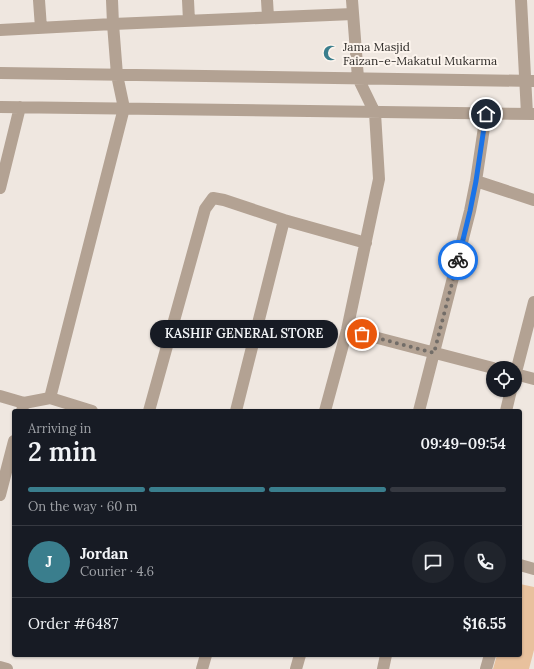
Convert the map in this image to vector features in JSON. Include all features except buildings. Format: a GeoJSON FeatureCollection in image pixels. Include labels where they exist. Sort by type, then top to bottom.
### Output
{"type":"FeatureCollection","features":[{"type":"Feature","properties":{"kind":"street"},"geometry":{"type":"LineString","coordinates":[[39,0],[41,28]]}},
{"type":"Feature","properties":{"kind":"street"},"geometry":{"type":"LineString","coordinates":[[50,398],[124,108],[117,75],[112,0]]}},
{"type":"Feature","properties":{"kind":"street"},"geometry":{"type":"LineString","coordinates":[[188,0],[188,21]]}},
{"type":"Feature","properties":{"kind":"street"},"geometry":{"type":"LineString","coordinates":[[267,0],[268,17]]}},
{"type":"Feature","properties":{"kind":"street"},"geometry":{"type":"LineString","coordinates":[[326,409],[347,330],[379,178],[375,113],[358,78],[352,0]]}},
{"type":"Feature","properties":{"kind":"street"},"geometry":{"type":"LineString","coordinates":[[0,107],[530,114],[529,81],[521,0]]}},
{"type":"Feature","properties":{"kind":"street"},"geometry":{"type":"LineString","coordinates":[[0,30],[353,14]]}},
{"type":"Feature","properties":{"kind":"street"},"geometry":{"type":"LineString","coordinates":[[0,73],[529,81]]}},
{"type":"Feature","properties":{"kind":"street"},"geometry":{"type":"LineString","coordinates":[[0,188],[20,107]]}},
{"type":"Feature","properties":{"kind":"street"},"geometry":{"type":"LineString","coordinates":[[420,409],[470,211],[486,114]]}},
{"type":"Feature","properties":{"kind":"street"},"geometry":{"type":"LineString","coordinates":[[476,181],[534,200]]}},
{"type":"Feature","properties":{"kind":"street"},"geometry":{"type":"LineString","coordinates":[[150,409],[205,209],[212,198],[224,200],[284,220],[366,243]]}},
{"type":"Feature","properties":{"kind":"street"},"geometry":{"type":"LineString","coordinates":[[237,409],[284,220]]}},
{"type":"Feature","properties":{"kind":"street"},"geometry":{"type":"LineString","coordinates":[[519,361],[534,302]]}},
{"type":"Feature","properties":{"kind":"street"},"geometry":{"type":"LineString","coordinates":[[347,330],[486,366]]}},
{"type":"Feature","properties":{"kind":"street"},"geometry":{"type":"LineString","coordinates":[[522,376],[534,379]]}},
{"type":"Feature","properties":{"kind":"street"},"geometry":{"type":"LineString","coordinates":[[0,396],[23,407],[50,398],[86,409]]}},
{"type":"Feature","properties":{"kind":"street"},"geometry":{"type":"LineString","coordinates":[[507,409],[510,397]]}},
{"type":"Feature","properties":{"kind":"street"},"geometry":{"type":"LineString","coordinates":[[0,495],[12,450]]}},
{"type":"Feature","properties":{"kind":"street"},"geometry":{"type":"LineString","coordinates":[[522,566],[534,569]]}},
{"type":"Feature","properties":{"kind":"street"},"geometry":{"type":"LineString","coordinates":[[202,669],[205,657]]}},
{"type":"Feature","properties":{"kind":"street"},"geometry":{"type":"LineString","coordinates":[[296,669],[299,657]]}},
{"type":"Feature","properties":{"kind":"street"},"geometry":{"type":"LineString","coordinates":[[383,669],[386,657]]}},
{"type":"Feature","properties":{"kind":"street"},"geometry":{"type":"LineString","coordinates":[[486,669],[489,657]]}},
{"type":"Feature","properties":{"kind":"street"},"geometry":{"type":"LineString","coordinates":[[0,667],[7,669]]}},
{"type":"Feature","properties":{"kind":"shaded area"},"geometry":{"type":"Polygon","coordinates":[[[522,584],[534,587],[534,650],[529,669],[493,669],[496,657],[522,657],[522,584]]]}},
{"type":"Feature","properties":{"kind":"way so far"},"geometry":{"type":"LineString","coordinates":[[362,334],[434,353],[458,260]]}},
{"type":"Feature","properties":{"kind":"place","name":"Jama Masjid Faizan-e-Makatul Mukarma"},"geometry":{"type":"Point","coordinates":[331,53]}},
{"type":"Feature","properties":{"kind":"place","name":"KASHIF GENERAL STORE"},"geometry":{"type":"Point","coordinates":[362,334]}},
{"type":"Feature","properties":{"kind":"route"},"geometry":{"type":"LineString","coordinates":[[458,260],[476,181],[486,114]]}}]}
